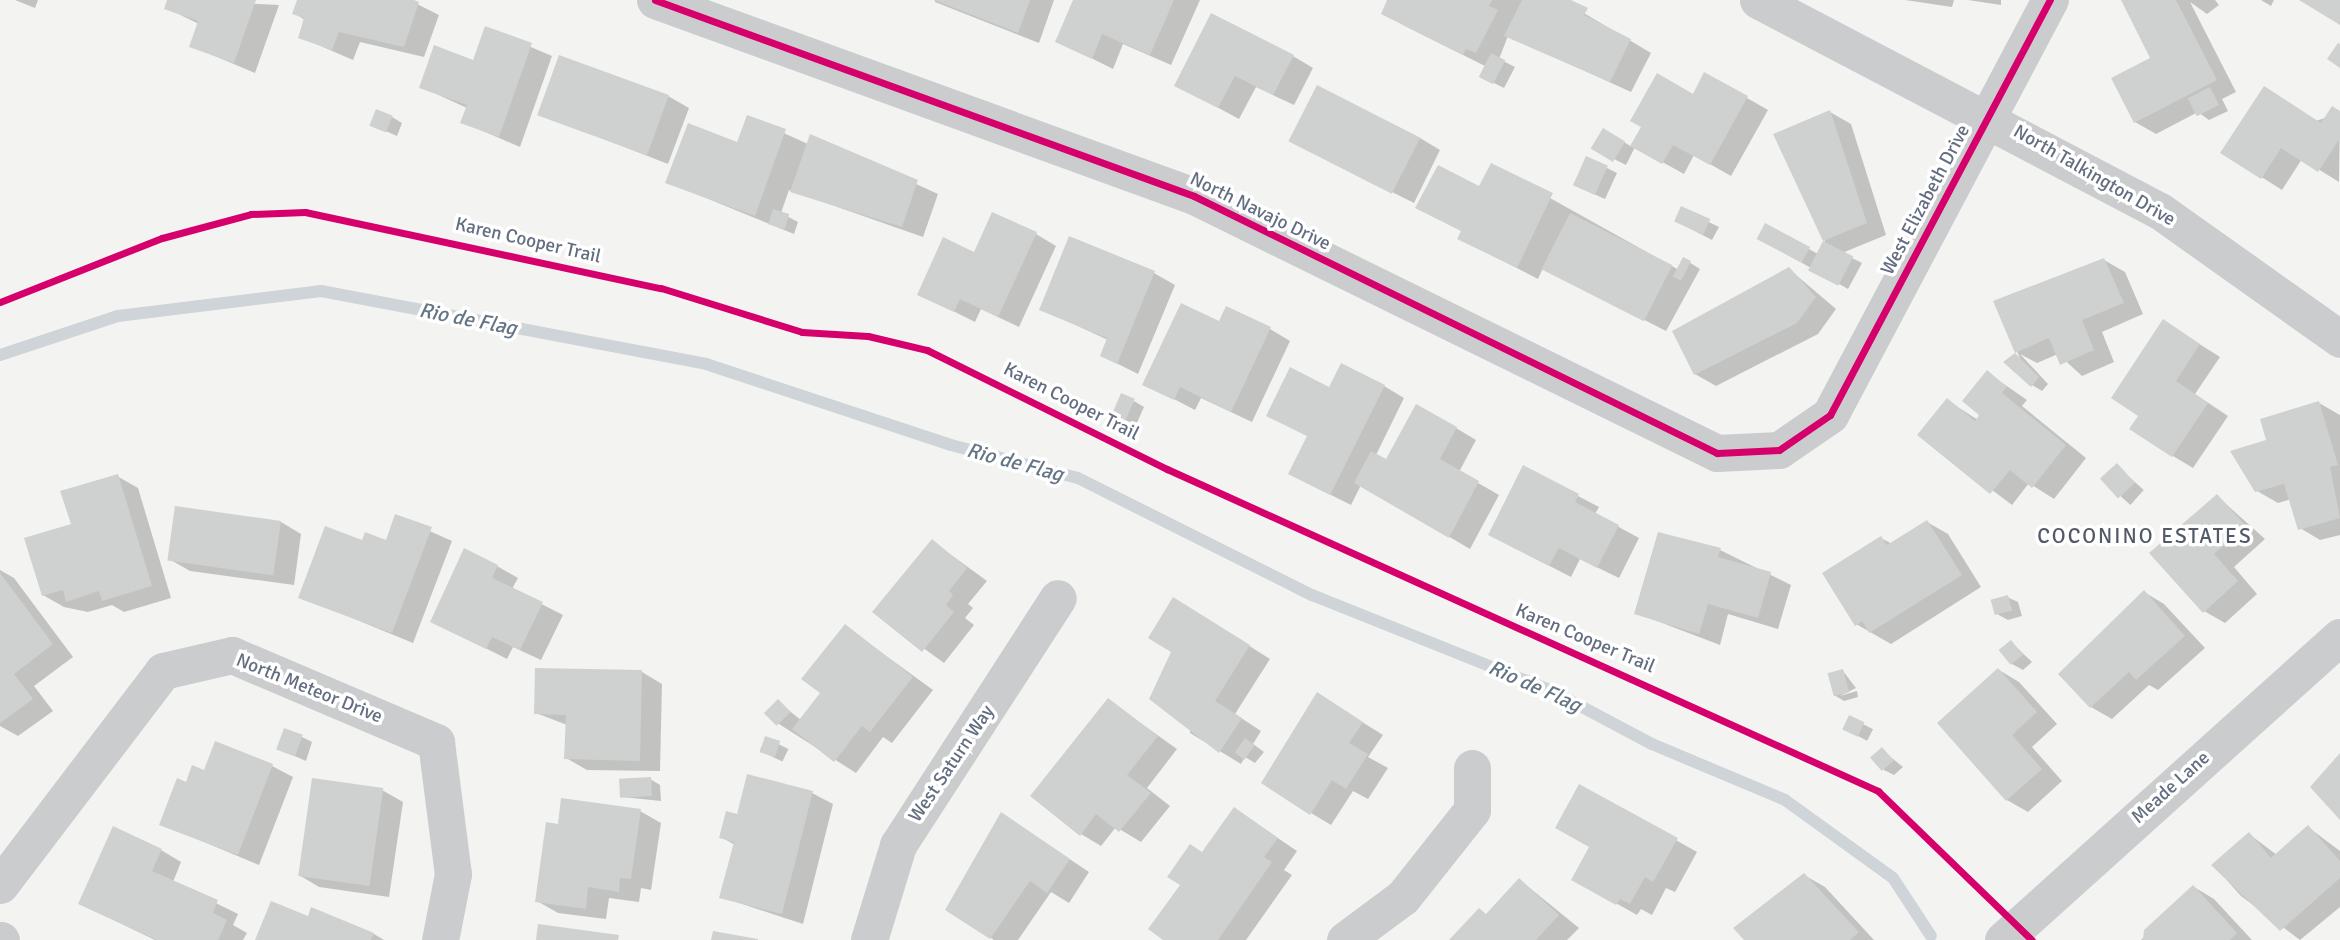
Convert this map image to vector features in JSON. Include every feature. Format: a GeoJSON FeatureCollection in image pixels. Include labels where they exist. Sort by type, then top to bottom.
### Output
{"type":"FeatureCollection","features":[{"type":"Feature","properties":{"kind":"street","name":"North Navajo Drive"},"geometry":{"type":"LineString","coordinates":[[655,0],[1194,196],[1717,453],[1779,450],[1830,415]]}},
{"type":"Feature","properties":{"kind":"street","name":"North Talkington Drive"},"geometry":{"type":"LineString","coordinates":[[1758,0],[1989,116],[2160,211],[2340,339]]}},
{"type":"Feature","properties":{"kind":"street","name":"West Elizabeth Drive"},"geometry":{"type":"LineString","coordinates":[[1830,415],[2050,0]]}},
{"type":"Feature","properties":{"kind":"street","name":"West Saturn Way"},"geometry":{"type":"LineString","coordinates":[[869,940],[898,845],[1058,598]]}},
{"type":"Feature","properties":{"kind":"street","name":"Meade Lane"},"geometry":{"type":"LineString","coordinates":[[2003,940],[2340,637]]}},
{"type":"Feature","properties":{"kind":"street","name":"North Meteor Drive"},"geometry":{"type":"LineString","coordinates":[[0,885],[163,671],[232,655],[436,742],[453,874],[440,940]]}},
{"type":"Feature","properties":{"kind":"street"},"geometry":{"type":"LineString","coordinates":[[1345,940],[1403,897],[1472,810],[1472,768]]}},
{"type":"Feature","properties":{"kind":"building"},"geometry":{"type":"Polygon","coordinates":[[[167,0],[256,0],[234,63],[189,47],[198,21],[164,9],[167,0]]]}},
{"type":"Feature","properties":{"kind":"building"},"geometry":{"type":"Polygon","coordinates":[[[297,0],[419,2],[404,47],[339,32],[332,50],[298,38],[304,18],[292,14],[297,0]]]}},
{"type":"Feature","properties":{"kind":"building"},"geometry":{"type":"Polygon","coordinates":[[[934,0],[1030,0],[1018,33],[934,0]]]}},
{"type":"Feature","properties":{"kind":"building"},"geometry":{"type":"Polygon","coordinates":[[[1073,0],[1174,0],[1150,55],[1102,34],[1092,59],[1055,42],[1073,0]]]}},
{"type":"Feature","properties":{"kind":"building"},"geometry":{"type":"Polygon","coordinates":[[[1387,0],[1492,0],[1489,6],[1498,10],[1476,53],[1466,49],[1463,55],[1381,14],[1387,0]]]}},
{"type":"Feature","properties":{"kind":"building"},"geometry":{"type":"Polygon","coordinates":[[[1522,0],[1571,0],[1588,8],[1584,15],[1631,39],[1610,82],[1504,36],[1522,0]]]}},
{"type":"Feature","properties":{"kind":"building"},"geometry":{"type":"Polygon","coordinates":[[[2121,0],[2176,0],[2217,80],[2134,123],[2111,78],[2150,58],[2121,0]]]}},
{"type":"Feature","properties":{"kind":"building"},"geometry":{"type":"Polygon","coordinates":[[[2299,0],[2340,0],[2340,25],[2299,0]]]}},
{"type":"Feature","properties":{"kind":"building"},"geometry":{"type":"Polygon","coordinates":[[[1211,13],[1294,55],[1273,95],[1235,76],[1218,108],[1174,86],[1211,13]]]}},
{"type":"Feature","properties":{"kind":"building"},"geometry":{"type":"Polygon","coordinates":[[[485,26],[532,43],[499,137],[460,123],[467,105],[419,88],[434,45],[473,60],[485,26]]]}},
{"type":"Feature","properties":{"kind":"building"},"geometry":{"type":"Polygon","coordinates":[[[2338,43],[2340,44],[2340,68],[2327,59],[2338,43]]]}},
{"type":"Feature","properties":{"kind":"building"},"geometry":{"type":"Polygon","coordinates":[[[1491,53],[1505,60],[1493,84],[1479,77],[1491,53]]]}},
{"type":"Feature","properties":{"kind":"building"},"geometry":{"type":"Polygon","coordinates":[[[559,55],[669,95],[647,155],[537,115],[559,55]]]}},
{"type":"Feature","properties":{"kind":"building"},"geometry":{"type":"Polygon","coordinates":[[[1704,72],[1748,96],[1710,165],[1673,145],[1662,164],[1630,146],[1641,127],[1630,121],[1657,73],[1693,94],[1704,72]]]}},
{"type":"Feature","properties":{"kind":"building"},"geometry":{"type":"Polygon","coordinates":[[[1317,85],[1420,138],[1392,194],[1288,141],[1317,85]]]}},
{"type":"Feature","properties":{"kind":"building"},"geometry":{"type":"Polygon","coordinates":[[[2264,86],[2321,123],[2332,106],[2340,111],[2340,138],[2318,172],[2281,148],[2261,179],[2220,153],[2264,86]]]}},
{"type":"Feature","properties":{"kind":"building"},"geometry":{"type":"Polygon","coordinates":[[[2210,87],[2219,105],[2197,116],[2188,98],[2210,87]]]}},
{"type":"Feature","properties":{"kind":"building"},"geometry":{"type":"Polygon","coordinates":[[[376,109],[393,116],[386,132],[369,126],[376,109]]]}},
{"type":"Feature","properties":{"kind":"building"},"geometry":{"type":"Polygon","coordinates":[[[1830,110],[1867,223],[1823,241],[1773,134],[1830,110]]]}},
{"type":"Feature","properties":{"kind":"building"},"geometry":{"type":"Polygon","coordinates":[[[747,115],[786,129],[755,216],[665,183],[688,123],[737,142],[747,115]]]}},
{"type":"Feature","properties":{"kind":"building"},"geometry":{"type":"Polygon","coordinates":[[[1603,128],[1625,141],[1613,162],[1591,149],[1603,128]]]}},
{"type":"Feature","properties":{"kind":"building"},"geometry":{"type":"Polygon","coordinates":[[[810,134],[918,180],[902,227],[790,192],[810,134]]]}},
{"type":"Feature","properties":{"kind":"building"},"geometry":{"type":"Polygon","coordinates":[[[1586,156],[1608,166],[1595,195],[1573,185],[1586,156]]]}},
{"type":"Feature","properties":{"kind":"building"},"geometry":{"type":"Polygon","coordinates":[[[1491,163],[1553,193],[1517,268],[1457,239],[1461,231],[1415,208],[1438,165],[1479,186],[1491,163]]]}},
{"type":"Feature","properties":{"kind":"building"},"geometry":{"type":"Polygon","coordinates":[[[1681,206],[1710,219],[1703,235],[1674,222],[1681,206]]]}},
{"type":"Feature","properties":{"kind":"building"},"geometry":{"type":"Polygon","coordinates":[[[773,209],[789,214],[785,229],[768,224],[773,209]]]}},
{"type":"Feature","properties":{"kind":"building"},"geometry":{"type":"Polygon","coordinates":[[[992,212],[1037,232],[998,317],[960,299],[954,312],[917,295],[943,237],[974,252],[992,212]]]}},
{"type":"Feature","properties":{"kind":"building"},"geometry":{"type":"Polygon","coordinates":[[[1570,213],[1672,265],[1644,321],[1541,269],[1570,213]]]}},
{"type":"Feature","properties":{"kind":"building"},"geometry":{"type":"Polygon","coordinates":[[[1765,223],[1810,247],[1802,263],[1757,239],[1765,223]]]}},
{"type":"Feature","properties":{"kind":"building"},"geometry":{"type":"Polygon","coordinates":[[[1069,236],[1155,271],[1117,364],[1100,356],[1107,338],[1039,310],[1069,236]]]}},
{"type":"Feature","properties":{"kind":"building"},"geometry":{"type":"Polygon","coordinates":[[[1823,241],[1853,256],[1838,286],[1808,270],[1823,241]]]}},
{"type":"Feature","properties":{"kind":"building"},"geometry":{"type":"Polygon","coordinates":[[[1683,257],[1691,261],[1681,281],[1673,277],[1683,257]]]}},
{"type":"Feature","properties":{"kind":"building"},"geometry":{"type":"Polygon","coordinates":[[[2104,258],[2124,303],[2082,320],[2094,350],[2060,365],[2049,338],[2015,353],[1993,301],[2104,258]]]}},
{"type":"Feature","properties":{"kind":"building"},"geometry":{"type":"Polygon","coordinates":[[[1789,267],[1816,297],[1797,323],[1694,375],[1672,331],[1789,267]]]}},
{"type":"Feature","properties":{"kind":"building"},"geometry":{"type":"Polygon","coordinates":[[[1181,303],[1219,321],[1226,306],[1271,327],[1231,412],[1180,387],[1174,400],[1142,385],[1181,303]]]}},
{"type":"Feature","properties":{"kind":"building"},"geometry":{"type":"Polygon","coordinates":[[[2163,319],[2200,344],[2176,381],[2208,403],[2172,457],[2129,429],[2138,416],[2111,398],[2163,319]]]}},
{"type":"Feature","properties":{"kind":"building"},"geometry":{"type":"Polygon","coordinates":[[[2015,353],[2039,377],[2031,387],[2003,362],[2015,353]]]}},
{"type":"Feature","properties":{"kind":"building"},"geometry":{"type":"Polygon","coordinates":[[[1341,363],[1385,385],[1330,495],[1288,474],[1307,436],[1266,416],[1290,367],[1329,387],[1341,363]]]}},
{"type":"Feature","properties":{"kind":"building"},"geometry":{"type":"Polygon","coordinates":[[[1987,370],[2007,387],[2002,393],[2066,445],[2032,488],[2010,470],[1990,494],[1917,435],[1947,398],[1975,421],[1979,415],[1962,401],[1987,370]]]}},
{"type":"Feature","properties":{"kind":"building"},"geometry":{"type":"Polygon","coordinates":[[[1121,393],[1135,399],[1126,420],[1112,414],[1121,393]]]}},
{"type":"Feature","properties":{"kind":"building"},"geometry":{"type":"Polygon","coordinates":[[[2319,401],[2338,465],[2330,467],[2340,518],[2298,530],[2284,484],[2255,492],[2230,451],[2266,440],[2260,419],[2319,401]]]}},
{"type":"Feature","properties":{"kind":"building"},"geometry":{"type":"Polygon","coordinates":[[[1416,404],[1457,427],[1440,459],[1479,481],[1449,538],[1354,483],[1371,451],[1386,459],[1416,404]]]}},
{"type":"Feature","properties":{"kind":"building"},"geometry":{"type":"Polygon","coordinates":[[[2117,463],[2135,483],[2118,498],[2100,478],[2117,463]]]}},
{"type":"Feature","properties":{"kind":"building"},"geometry":{"type":"Polygon","coordinates":[[[1523,465],[1579,494],[1575,502],[1619,525],[1597,568],[1559,548],[1549,566],[1488,535],[1523,465]]]}},
{"type":"Feature","properties":{"kind":"building"},"geometry":{"type":"Polygon","coordinates":[[[118,474],[152,586],[102,601],[99,591],[66,602],[63,590],[42,596],[24,538],[71,524],[60,491],[118,474]]]}},
{"type":"Feature","properties":{"kind":"building"},"geometry":{"type":"Polygon","coordinates":[[[2217,494],[2246,526],[2214,554],[2238,581],[2203,613],[2149,553],[2217,494]]]}},
{"type":"Feature","properties":{"kind":"building"},"geometry":{"type":"Polygon","coordinates":[[[175,506],[281,521],[273,575],[167,560],[175,506]]]}},
{"type":"Feature","properties":{"kind":"building"},"geometry":{"type":"Polygon","coordinates":[[[395,514],[432,527],[392,633],[298,598],[325,526],[362,540],[365,532],[386,540],[395,514]]]}},
{"type":"Feature","properties":{"kind":"building"},"geometry":{"type":"Polygon","coordinates":[[[1927,520],[1962,575],[1869,633],[1862,621],[1855,626],[1822,573],[1881,536],[1887,545],[1927,520]]]}},
{"type":"Feature","properties":{"kind":"building"},"geometry":{"type":"Polygon","coordinates":[[[1658,532],[1721,548],[1718,557],[1771,572],[1758,618],[1708,604],[1699,634],[1634,614],[1658,532]]]}},
{"type":"Feature","properties":{"kind":"building"},"geometry":{"type":"Polygon","coordinates":[[[932,539],[967,568],[949,591],[953,595],[946,605],[954,612],[922,652],[872,612],[932,539]]]}},
{"type":"Feature","properties":{"kind":"building"},"geometry":{"type":"Polygon","coordinates":[[[464,548],[498,565],[492,578],[543,602],[520,650],[492,637],[486,649],[430,622],[464,548]]]}},
{"type":"Feature","properties":{"kind":"building"},"geometry":{"type":"Polygon","coordinates":[[[0,573],[53,644],[14,674],[33,699],[0,723],[0,573]]]}},
{"type":"Feature","properties":{"kind":"building"},"geometry":{"type":"Polygon","coordinates":[[[2144,590],[2185,636],[2136,680],[2129,672],[2090,708],[2058,674],[2144,590]]]}},
{"type":"Feature","properties":{"kind":"building"},"geometry":{"type":"Polygon","coordinates":[[[2008,595],[2012,610],[1995,615],[1991,600],[2008,595]]]}},
{"type":"Feature","properties":{"kind":"building"},"geometry":{"type":"Polygon","coordinates":[[[1173,597],[1250,645],[1215,701],[1242,718],[1219,753],[1149,699],[1171,652],[1148,638],[1173,597]]]}},
{"type":"Feature","properties":{"kind":"building"},"geometry":{"type":"Polygon","coordinates":[[[845,624],[913,677],[870,732],[862,726],[834,762],[792,729],[820,693],[801,679],[845,624]]]}},
{"type":"Feature","properties":{"kind":"building"},"geometry":{"type":"Polygon","coordinates":[[[2011,640],[2023,655],[2011,665],[1999,650],[2011,640]]]}},
{"type":"Feature","properties":{"kind":"building"},"geometry":{"type":"Polygon","coordinates":[[[535,668],[642,670],[640,761],[564,759],[566,715],[534,714],[535,668]]]}},
{"type":"Feature","properties":{"kind":"building"},"geometry":{"type":"Polygon","coordinates":[[[1998,668],[2037,712],[2012,735],[2042,769],[2006,801],[1937,723],[1998,668]]]}},
{"type":"Feature","properties":{"kind":"building"},"geometry":{"type":"Polygon","coordinates":[[[1843,669],[1849,692],[1834,696],[1828,673],[1843,669]]]}},
{"type":"Feature","properties":{"kind":"building"},"geometry":{"type":"Polygon","coordinates":[[[1317,692],[1363,722],[1349,743],[1368,754],[1346,789],[1332,780],[1310,815],[1261,783],[1317,692]]]}},
{"type":"Feature","properties":{"kind":"building"},"geometry":{"type":"Polygon","coordinates":[[[1108,698],[1158,736],[1127,775],[1151,793],[1119,832],[1096,814],[1080,836],[1030,796],[1108,698]]]}},
{"type":"Feature","properties":{"kind":"building"},"geometry":{"type":"Polygon","coordinates":[[[778,699],[791,712],[777,726],[764,713],[778,699]]]}},
{"type":"Feature","properties":{"kind":"building"},"geometry":{"type":"Polygon","coordinates":[[[1849,715],[1864,722],[1858,737],[1842,730],[1849,715]]]}},
{"type":"Feature","properties":{"kind":"building"},"geometry":{"type":"Polygon","coordinates":[[[284,728],[303,735],[295,756],[276,750],[284,728]]]}},
{"type":"Feature","properties":{"kind":"building"},"geometry":{"type":"Polygon","coordinates":[[[765,736],[780,741],[775,757],[760,752],[765,736]]]}},
{"type":"Feature","properties":{"kind":"building"},"geometry":{"type":"Polygon","coordinates":[[[1245,738],[1255,745],[1245,760],[1235,753],[1245,738]]]}},
{"type":"Feature","properties":{"kind":"building"},"geometry":{"type":"Polygon","coordinates":[[[215,741],[273,764],[238,855],[159,825],[177,778],[186,782],[192,765],[204,770],[215,741]]]}},
{"type":"Feature","properties":{"kind":"building"},"geometry":{"type":"Polygon","coordinates":[[[1882,747],[1894,761],[1882,771],[1870,757],[1882,747]]]}},
{"type":"Feature","properties":{"kind":"building"},"geometry":{"type":"Polygon","coordinates":[[[2340,753],[2340,820],[2310,787],[2340,753]]]}},
{"type":"Feature","properties":{"kind":"building"},"geometry":{"type":"Polygon","coordinates":[[[747,774],[813,791],[782,914],[719,898],[734,842],[719,838],[726,811],[737,814],[747,774]]]}},
{"type":"Feature","properties":{"kind":"building"},"geometry":{"type":"Polygon","coordinates":[[[651,777],[652,796],[620,798],[619,779],[651,777]]]}},
{"type":"Feature","properties":{"kind":"building"},"geometry":{"type":"Polygon","coordinates":[[[312,778],[383,788],[370,886],[298,876],[312,778]]]}},
{"type":"Feature","properties":{"kind":"building"},"geometry":{"type":"Polygon","coordinates":[[[1579,784],[1678,838],[1653,882],[1645,877],[1630,904],[1620,899],[1616,905],[1571,880],[1589,847],[1555,828],[1579,784]]]}},
{"type":"Feature","properties":{"kind":"building"},"geometry":{"type":"Polygon","coordinates":[[[561,798],[641,809],[631,879],[620,878],[619,892],[588,887],[586,909],[535,902],[546,822],[558,824],[561,798]]]}},
{"type":"Feature","properties":{"kind":"building"},"geometry":{"type":"Polygon","coordinates":[[[1234,807],[1278,838],[1264,857],[1272,862],[1218,940],[1163,940],[1148,929],[1180,885],[1167,877],[1190,844],[1202,852],[1234,807]]]}},
{"type":"Feature","properties":{"kind":"building"},"geometry":{"type":"Polygon","coordinates":[[[1001,812],[1070,859],[1047,893],[1030,881],[990,939],[945,910],[1001,812]]]}},
{"type":"Feature","properties":{"kind":"building"},"geometry":{"type":"Polygon","coordinates":[[[2308,825],[2340,861],[2340,878],[2280,931],[2211,865],[2249,832],[2271,858],[2308,825]]]}},
{"type":"Feature","properties":{"kind":"building"},"geometry":{"type":"Polygon","coordinates":[[[113,826],[162,849],[152,871],[218,900],[213,913],[227,920],[218,940],[157,940],[78,904],[113,826]]]}},
{"type":"Feature","properties":{"kind":"building"},"geometry":{"type":"Polygon","coordinates":[[[1804,873],[1859,932],[1850,940],[1744,940],[1733,928],[1804,873]]]}},
{"type":"Feature","properties":{"kind":"building"},"geometry":{"type":"Polygon","coordinates":[[[1519,878],[1559,915],[1536,940],[1449,940],[1479,908],[1486,914],[1519,878]]]}},
{"type":"Feature","properties":{"kind":"building"},"geometry":{"type":"Polygon","coordinates":[[[2193,885],[2237,933],[2230,940],[2143,940],[2144,930],[2193,885]]]}},
{"type":"Feature","properties":{"kind":"building"},"geometry":{"type":"Polygon","coordinates":[[[271,901],[308,916],[311,907],[374,933],[371,940],[255,940],[271,901]]]}},
{"type":"Feature","properties":{"kind":"building"},"geometry":{"type":"Polygon","coordinates":[[[538,924],[619,935],[618,940],[536,940],[538,924]]]}},
{"type":"Feature","properties":{"kind":"building"},"geometry":{"type":"Polygon","coordinates":[[[713,931],[758,939],[758,940],[711,940],[713,931]]]}},
{"type":"Feature","properties":{"kind":"waterway","name":"Rio de Flag"},"geometry":{"type":"LineString","coordinates":[[0,355],[118,316],[321,291],[706,364],[951,445],[1078,478],[1312,595],[1554,692],[1652,744],[1785,800],[1893,878],[1931,936]]}},
{"type":"Feature","properties":{"kind":"cycle path"},"geometry":{"type":"LineString","coordinates":[[655,0],[1194,196],[1717,453],[1779,450],[1830,415],[2050,0]]}},
{"type":"Feature","properties":{"kind":"cycle path","name":"Karen Cooper Trail"},"geometry":{"type":"LineString","coordinates":[[0,302],[162,238],[251,214],[305,212],[661,288],[802,332],[868,336],[927,350],[1167,469],[1878,791],[2032,940]]}},
{"type":"Feature","properties":{"kind":"district","name":"COCONINO ESTATES"},"geometry":{"type":"Point","coordinates":[2145,536]}}]}
